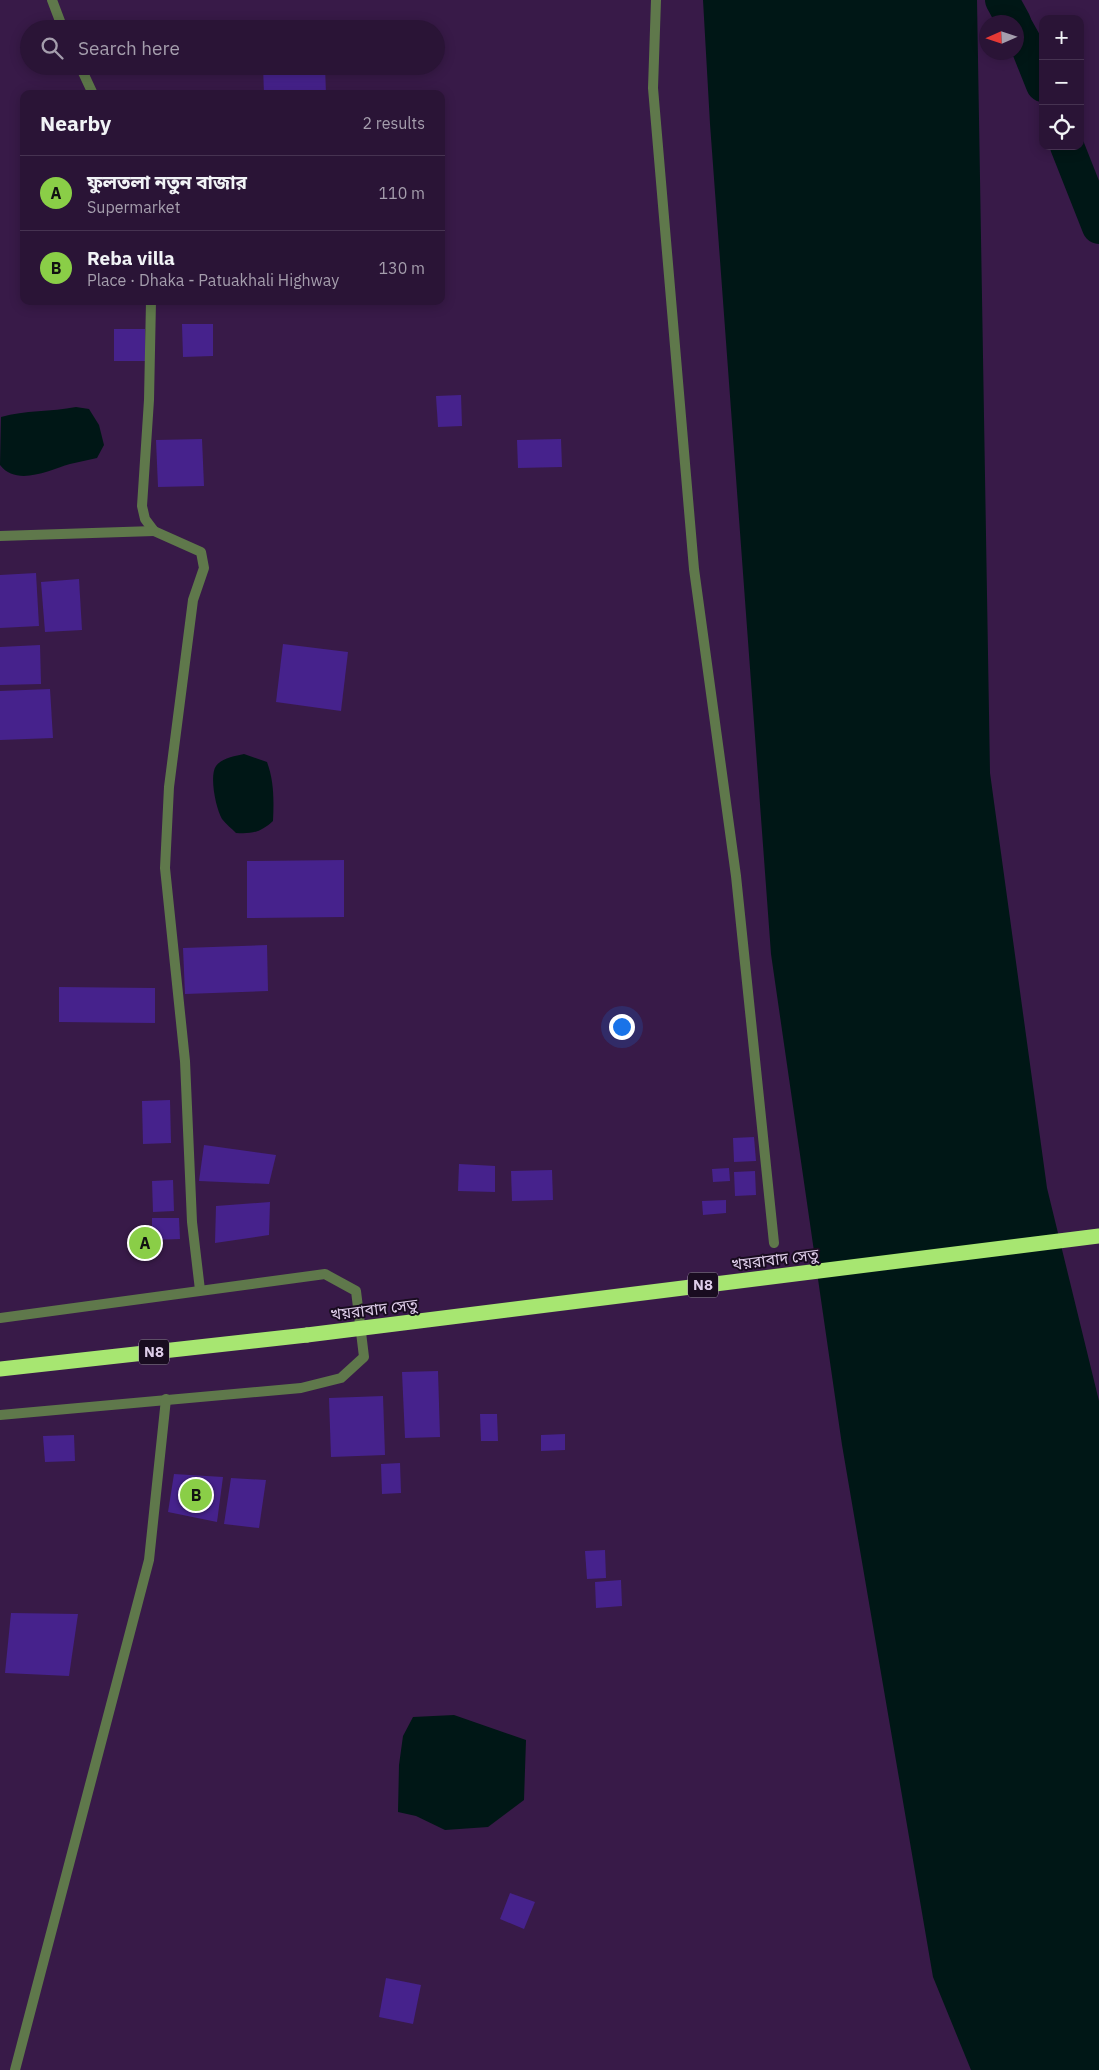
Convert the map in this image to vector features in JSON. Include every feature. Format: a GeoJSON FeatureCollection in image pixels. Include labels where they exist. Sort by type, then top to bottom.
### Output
{"type":"FeatureCollection","features":[{"type":"Feature","properties":{"kind":"highway","name":"খয়রাবাদ সেতু"},"geometry":{"type":"LineString","coordinates":[[0,1370],[308,1335],[1099,1236]]}},
{"type":"Feature","properties":{"kind":"street"},"geometry":{"type":"LineString","coordinates":[[52,0],[60,20]]}},
{"type":"Feature","properties":{"kind":"street"},"geometry":{"type":"LineString","coordinates":[[656,0],[653,88],[694,569],[736,876],[774,1244]]}},
{"type":"Feature","properties":{"kind":"street"},"geometry":{"type":"LineString","coordinates":[[84,75],[91,90]]}},
{"type":"Feature","properties":{"kind":"street"},"geometry":{"type":"LineString","coordinates":[[151,305],[149,400],[142,506],[145,519],[154,531]]}},
{"type":"Feature","properties":{"kind":"street"},"geometry":{"type":"LineString","coordinates":[[0,536],[154,531],[201,552],[204,568],[192,600],[170,787],[165,868],[185,1061],[192,1222],[200,1290]]}},
{"type":"Feature","properties":{"kind":"street"},"geometry":{"type":"LineString","coordinates":[[0,1318],[200,1290],[293,1280],[325,1274],[356,1291],[364,1357],[341,1378],[301,1388],[0,1415]]}},
{"type":"Feature","properties":{"kind":"street"},"geometry":{"type":"LineString","coordinates":[[15,2070],[149,1560],[166,1399]]}},
{"type":"Feature","properties":{"kind":"shaded area"},"geometry":{"type":"Polygon","coordinates":[[[703,0],[977,0],[990,773],[1047,1188],[1099,1401],[1099,2070],[971,2070],[933,1977],[842,1445],[771,954],[710,124],[703,0]]]}},
{"type":"Feature","properties":{"kind":"shaded area"},"geometry":{"type":"Polygon","coordinates":[[[76,407],[89,409],[99,425],[104,445],[97,458],[43,473],[24,476],[7,472],[0,465],[1,417],[19,413],[76,407]]]}},
{"type":"Feature","properties":{"kind":"shaded area"},"geometry":{"type":"Polygon","coordinates":[[[244,754],[267,762],[273,791],[273,821],[265,828],[256,832],[236,833],[222,819],[214,792],[213,777],[216,766],[219,763],[244,754]]]}},
{"type":"Feature","properties":{"kind":"shaded area"},"geometry":{"type":"Polygon","coordinates":[[[454,1715],[526,1740],[524,1800],[488,1827],[445,1830],[416,1816],[398,1812],[399,1765],[403,1736],[413,1717],[454,1715]]]}},
{"type":"Feature","properties":{"kind":"building"},"geometry":{"type":"Polygon","coordinates":[[[263,75],[325,75],[326,90],[264,90],[263,75]]]}},
{"type":"Feature","properties":{"kind":"building"},"geometry":{"type":"Polygon","coordinates":[[[182,324],[213,324],[213,356],[183,357],[182,324]]]}},
{"type":"Feature","properties":{"kind":"building"},"geometry":{"type":"Polygon","coordinates":[[[114,329],[145,329],[146,361],[114,361],[114,329]]]}},
{"type":"Feature","properties":{"kind":"building"},"geometry":{"type":"Polygon","coordinates":[[[461,395],[462,426],[438,427],[436,396],[461,395]]]}},
{"type":"Feature","properties":{"kind":"building"},"geometry":{"type":"Polygon","coordinates":[[[202,439],[204,486],[158,487],[156,440],[202,439]]]}},
{"type":"Feature","properties":{"kind":"building"},"geometry":{"type":"Polygon","coordinates":[[[561,439],[562,467],[518,468],[517,440],[561,439]]]}},
{"type":"Feature","properties":{"kind":"building"},"geometry":{"type":"Polygon","coordinates":[[[36,573],[39,626],[0,628],[0,575],[36,573]]]}},
{"type":"Feature","properties":{"kind":"building"},"geometry":{"type":"Polygon","coordinates":[[[79,579],[82,630],[45,632],[41,582],[79,579]]]}},
{"type":"Feature","properties":{"kind":"building"},"geometry":{"type":"Polygon","coordinates":[[[283,644],[348,652],[341,711],[276,702],[283,644]]]}},
{"type":"Feature","properties":{"kind":"building"},"geometry":{"type":"Polygon","coordinates":[[[40,645],[41,684],[0,685],[0,647],[40,645]]]}},
{"type":"Feature","properties":{"kind":"building"},"geometry":{"type":"Polygon","coordinates":[[[50,689],[53,738],[0,740],[0,691],[50,689]]]}},
{"type":"Feature","properties":{"kind":"building"},"geometry":{"type":"Polygon","coordinates":[[[344,860],[344,917],[247,918],[247,861],[344,860]]]}},
{"type":"Feature","properties":{"kind":"building"},"geometry":{"type":"Polygon","coordinates":[[[267,945],[268,991],[185,994],[183,948],[267,945]]]}},
{"type":"Feature","properties":{"kind":"building"},"geometry":{"type":"Polygon","coordinates":[[[59,987],[155,988],[155,1023],[59,1022],[59,987]]]}},
{"type":"Feature","properties":{"kind":"building"},"geometry":{"type":"Polygon","coordinates":[[[170,1100],[171,1143],[143,1144],[142,1101],[170,1100]]]}},
{"type":"Feature","properties":{"kind":"building"},"geometry":{"type":"Polygon","coordinates":[[[754,1137],[756,1161],[734,1162],[733,1138],[754,1137]]]}},
{"type":"Feature","properties":{"kind":"building"},"geometry":{"type":"Polygon","coordinates":[[[204,1145],[276,1155],[269,1184],[199,1181],[204,1145]]]}},
{"type":"Feature","properties":{"kind":"building"},"geometry":{"type":"Polygon","coordinates":[[[459,1164],[495,1166],[495,1192],[458,1191],[459,1164]]]}},
{"type":"Feature","properties":{"kind":"building"},"geometry":{"type":"Polygon","coordinates":[[[729,1168],[730,1181],[713,1182],[712,1169],[729,1168]]]}},
{"type":"Feature","properties":{"kind":"building"},"geometry":{"type":"Polygon","coordinates":[[[552,1170],[553,1200],[512,1201],[511,1171],[552,1170]]]}},
{"type":"Feature","properties":{"kind":"building"},"geometry":{"type":"Polygon","coordinates":[[[755,1171],[756,1195],[735,1196],[734,1172],[755,1171]]]}},
{"type":"Feature","properties":{"kind":"building"},"geometry":{"type":"Polygon","coordinates":[[[173,1180],[174,1211],[153,1212],[152,1181],[173,1180]]]}},
{"type":"Feature","properties":{"kind":"building"},"geometry":{"type":"Polygon","coordinates":[[[726,1200],[726,1213],[703,1215],[702,1201],[726,1200]]]}},
{"type":"Feature","properties":{"kind":"building"},"geometry":{"type":"Polygon","coordinates":[[[270,1202],[269,1235],[215,1243],[216,1206],[270,1202]]]}},
{"type":"Feature","properties":{"kind":"building"},"geometry":{"type":"Polygon","coordinates":[[[152,1218],[179,1218],[180,1239],[152,1240],[152,1218]]]}},
{"type":"Feature","properties":{"kind":"building"},"geometry":{"type":"Polygon","coordinates":[[[438,1371],[440,1437],[405,1438],[402,1372],[438,1371]]]}},
{"type":"Feature","properties":{"kind":"building"},"geometry":{"type":"Polygon","coordinates":[[[383,1396],[385,1455],[331,1457],[329,1398],[383,1396]]]}},
{"type":"Feature","properties":{"kind":"building"},"geometry":{"type":"Polygon","coordinates":[[[480,1414],[497,1414],[498,1441],[481,1441],[480,1414]]]}},
{"type":"Feature","properties":{"kind":"building"},"geometry":{"type":"Polygon","coordinates":[[[565,1434],[565,1450],[541,1451],[541,1435],[565,1434]]]}},
{"type":"Feature","properties":{"kind":"building"},"geometry":{"type":"Polygon","coordinates":[[[74,1435],[75,1461],[45,1462],[43,1436],[74,1435]]]}},
{"type":"Feature","properties":{"kind":"building"},"geometry":{"type":"Polygon","coordinates":[[[400,1463],[401,1493],[382,1494],[381,1464],[400,1463]]]}},
{"type":"Feature","properties":{"kind":"building"},"geometry":{"type":"Polygon","coordinates":[[[174,1474],[223,1477],[217,1522],[168,1512],[174,1474]]]}},
{"type":"Feature","properties":{"kind":"building"},"geometry":{"type":"Polygon","coordinates":[[[231,1478],[266,1480],[259,1528],[224,1524],[231,1478]]]}},
{"type":"Feature","properties":{"kind":"building"},"geometry":{"type":"Polygon","coordinates":[[[605,1550],[606,1578],[587,1579],[585,1551],[605,1550]]]}},
{"type":"Feature","properties":{"kind":"building"},"geometry":{"type":"Polygon","coordinates":[[[621,1580],[622,1606],[596,1608],[595,1582],[621,1580]]]}},
{"type":"Feature","properties":{"kind":"building"},"geometry":{"type":"Polygon","coordinates":[[[11,1613],[78,1614],[69,1676],[5,1673],[11,1613]]]}},
{"type":"Feature","properties":{"kind":"building"},"geometry":{"type":"Polygon","coordinates":[[[510,1893],[535,1902],[524,1929],[500,1919],[510,1893]]]}},
{"type":"Feature","properties":{"kind":"building"},"geometry":{"type":"Polygon","coordinates":[[[386,1978],[421,1985],[413,2024],[379,2017],[386,1978]]]}},
{"type":"Feature","properties":{"kind":"waterway"},"geometry":{"type":"LineString","coordinates":[[1002,0],[1010,15]]}},
{"type":"Feature","properties":{"kind":"waterway"},"geometry":{"type":"LineString","coordinates":[[1024,41],[1039,75]]}},
{"type":"Feature","properties":{"kind":"waterway"},"geometry":{"type":"LineString","coordinates":[[1069,150],[1099,227]]}},
{"type":"Feature","properties":{"kind":"place","name":"ফুলতলা নতুন বাজার"},"geometry":{"type":"Point","coordinates":[145,1243]}},
{"type":"Feature","properties":{"kind":"place","name":"Reba villa"},"geometry":{"type":"Point","coordinates":[196,1495]}}]}
